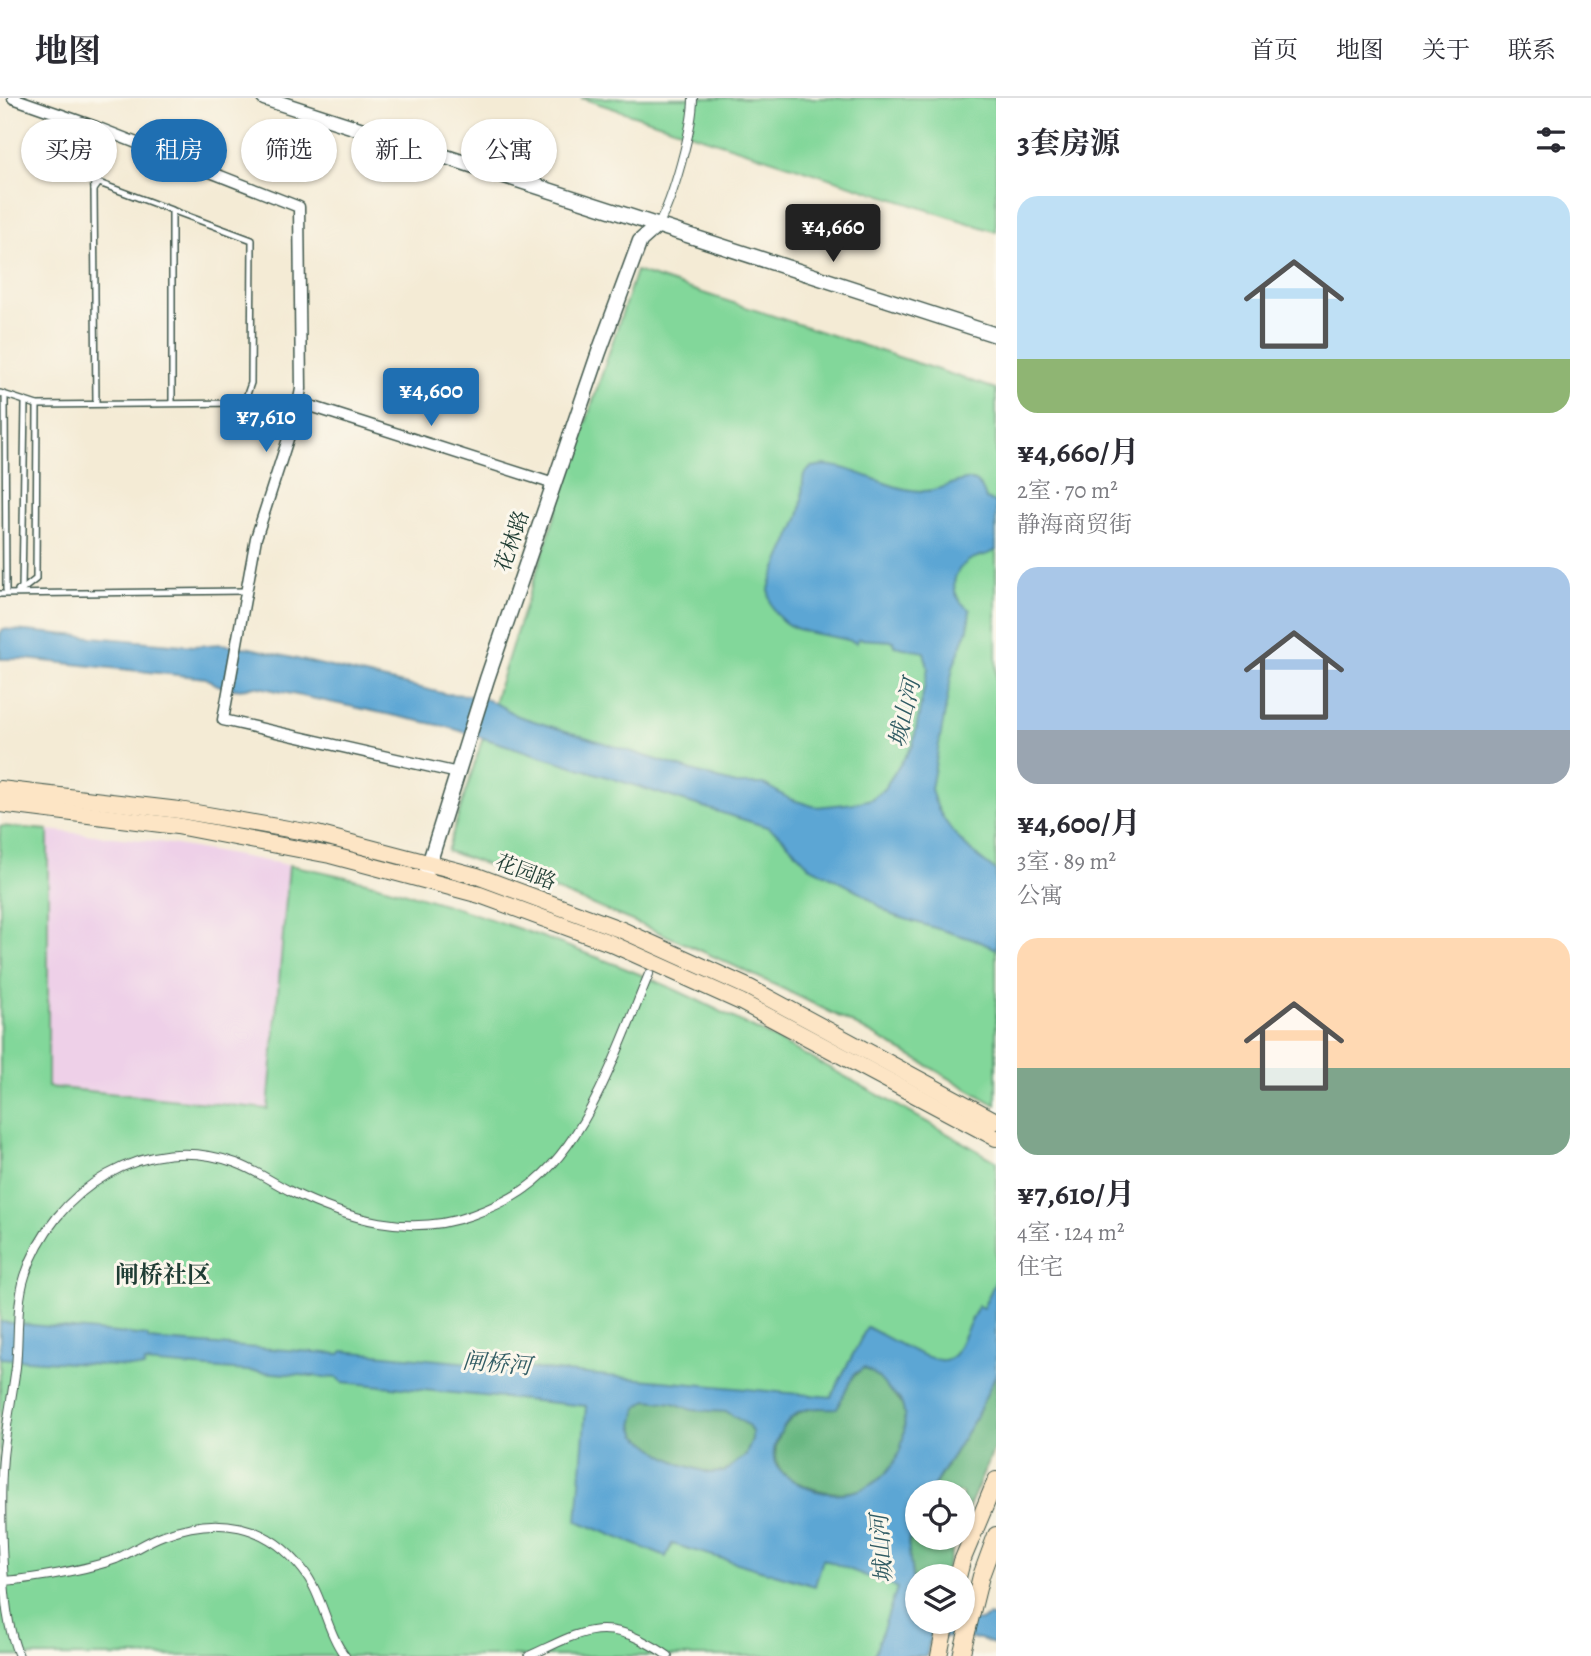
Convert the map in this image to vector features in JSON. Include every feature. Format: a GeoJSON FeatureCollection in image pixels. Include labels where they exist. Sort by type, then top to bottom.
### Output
{"type":"FeatureCollection","features":[{"type":"Feature","properties":{"kind":"main road","name":"花园路"},"geometry":{"type":"LineString","coordinates":[[0,789],[179,810],[317,834],[477,876],[622,930],[750,988],[996,1121]]}},
{"type":"Feature","properties":{"kind":"main road","name":"花园路"},"geometry":{"type":"LineString","coordinates":[[0,804],[177,826],[330,855],[480,895],[610,943],[729,997],[996,1139]]}},
{"type":"Feature","properties":{"kind":"main road"},"geometry":{"type":"LineString","coordinates":[[960,1564],[996,1480]]}},
{"type":"Feature","properties":{"kind":"main road"},"geometry":{"type":"LineString","coordinates":[[962,1649],[981,1576],[996,1535]]}},
{"type":"Feature","properties":{"kind":"street"},"geometry":{"type":"LineString","coordinates":[[13,98],[73,119]]}},
{"type":"Feature","properties":{"kind":"street"},"geometry":{"type":"LineString","coordinates":[[264,98],[996,335]]}},
{"type":"Feature","properties":{"kind":"street"},"geometry":{"type":"LineString","coordinates":[[658,225],[666,210],[688,131],[693,98]]}},
{"type":"Feature","properties":{"kind":"street"},"geometry":{"type":"LineString","coordinates":[[117,135],[299,207],[300,389],[256,538],[223,720],[458,773]]}},
{"type":"Feature","properties":{"kind":"street","name":"花林路"},"geometry":{"type":"LineString","coordinates":[[424,880],[488,679],[599,352],[640,241],[658,225]]}},
{"type":"Feature","properties":{"kind":"street"},"geometry":{"type":"LineString","coordinates":[[298,402],[554,484]]}},
{"type":"Feature","properties":{"kind":"street"},"geometry":{"type":"LineString","coordinates":[[19,1656],[10,1631],[2,1581],[2,1483],[23,1279],[43,1234],[74,1197],[106,1175],[134,1163],[167,1156],[211,1156],[250,1169],[330,1208],[373,1222],[406,1226],[436,1224],[468,1217],[516,1195],[529,1186],[548,1168],[581,1125],[603,1083],[649,974]]}},
{"type":"Feature","properties":{"kind":"street"},"geometry":{"type":"LineString","coordinates":[[2,1581],[96,1565],[116,1559],[161,1536],[182,1529],[202,1524],[231,1524],[271,1541],[303,1569],[345,1656]]}},
{"type":"Feature","properties":{"kind":"street"},"geometry":{"type":"LineString","coordinates":[[529,1656],[571,1637],[600,1629],[628,1633],[668,1656]]}},
{"type":"Feature","properties":{"kind":"lane"},"geometry":{"type":"LineString","coordinates":[[93,182],[96,404]]}},
{"type":"Feature","properties":{"kind":"lane"},"geometry":{"type":"LineString","coordinates":[[2,592],[2,395],[37,405],[244,403],[251,383],[252,240],[99,183],[94,190]]}},
{"type":"Feature","properties":{"kind":"lane"},"geometry":{"type":"LineString","coordinates":[[172,210],[172,403]]}},
{"type":"Feature","properties":{"kind":"lane"},"geometry":{"type":"LineString","coordinates":[[22,590],[25,402]]}},
{"type":"Feature","properties":{"kind":"lane"},"geometry":{"type":"LineString","coordinates":[[2,592],[22,590],[36,579],[37,405]]}},
{"type":"Feature","properties":{"kind":"lane"},"geometry":{"type":"LineString","coordinates":[[2,592],[246,591]]}},
{"type":"Feature","properties":{"kind":"shaded area"},"geometry":{"type":"Polygon","coordinates":[[[48,830],[159,842],[289,865],[268,1109],[48,1087],[48,830]]]}},
{"type":"Feature","properties":{"kind":"green space"},"geometry":{"type":"Polygon","coordinates":[[[581,98],[996,98],[996,232],[581,98]]]}},
{"type":"Feature","properties":{"kind":"green space"},"geometry":{"type":"Polygon","coordinates":[[[636,271],[996,389],[996,1105],[846,1020],[732,965],[591,904],[447,851],[636,271]]]}},
{"type":"Feature","properties":{"kind":"green space"},"geometry":{"type":"Polygon","coordinates":[[[0,826],[48,830],[48,1087],[268,1109],[289,865],[351,878],[443,904],[534,934],[637,973],[773,1038],[996,1161],[996,1444],[975,1493],[975,1480],[905,1480],[905,1550],[952,1550],[948,1564],[905,1564],[905,1634],[927,1634],[929,1637],[927,1656],[0,1656],[0,826]]]}},
{"type":"Feature","properties":{"kind":"green space"},"geometry":{"type":"Polygon","coordinates":[[[864,1368],[880,1379],[901,1403],[904,1431],[900,1453],[890,1469],[877,1482],[844,1493],[806,1486],[788,1477],[777,1462],[780,1433],[793,1417],[804,1411],[827,1408],[850,1380],[864,1368]]]}},
{"type":"Feature","properties":{"kind":"green space"},"geometry":{"type":"Polygon","coordinates":[[[996,1374],[996,1444],[975,1493],[975,1480],[938,1480],[976,1417],[996,1374]]]}},
{"type":"Feature","properties":{"kind":"green space"},"geometry":{"type":"Polygon","coordinates":[[[648,1400],[674,1403],[692,1410],[727,1412],[749,1426],[752,1432],[746,1455],[724,1472],[710,1473],[680,1464],[663,1455],[637,1435],[633,1425],[637,1408],[648,1400]]]}},
{"type":"Feature","properties":{"kind":"green space"},"geometry":{"type":"Polygon","coordinates":[[[909,1550],[952,1550],[948,1564],[910,1562],[909,1550]]]}},
{"type":"Feature","properties":{"kind":"water"},"geometry":{"type":"Polygon","coordinates":[[[825,465],[850,470],[911,490],[934,490],[969,480],[982,488],[986,499],[996,503],[996,550],[970,560],[955,578],[955,592],[970,610],[968,629],[953,667],[931,789],[941,814],[956,836],[996,871],[996,949],[892,915],[860,892],[809,866],[780,835],[767,827],[448,727],[254,686],[229,688],[206,678],[25,659],[0,659],[0,634],[3,629],[194,646],[220,644],[250,648],[446,694],[481,698],[515,715],[718,779],[736,784],[764,784],[790,799],[816,807],[855,803],[871,799],[883,790],[913,745],[928,668],[924,652],[894,646],[894,641],[858,639],[857,643],[802,631],[784,622],[773,609],[769,597],[770,584],[799,516],[804,474],[812,467],[825,465]]]}},
{"type":"Feature","properties":{"kind":"water","name":"城山河"},"geometry":{"type":"Polygon","coordinates":[[[996,1280],[996,1374],[976,1417],[937,1480],[905,1480],[905,1550],[909,1550],[910,1564],[905,1564],[905,1634],[975,1634],[975,1620],[988,1616],[996,1618],[996,1645],[980,1639],[930,1637],[927,1656],[874,1656],[897,1588],[823,1559],[815,1586],[672,1544],[666,1557],[577,1521],[586,1406],[342,1382],[337,1378],[145,1363],[144,1368],[0,1358],[0,1322],[148,1336],[148,1340],[340,1354],[343,1351],[831,1397],[867,1327],[923,1355],[944,1360],[955,1354],[978,1306],[983,1308],[996,1280]],[[864,1368],[854,1374],[837,1408],[813,1408],[794,1416],[784,1427],[774,1449],[775,1463],[782,1473],[816,1491],[851,1492],[866,1487],[892,1466],[900,1450],[904,1432],[903,1407],[900,1400],[875,1374],[864,1368]],[[648,1400],[637,1408],[633,1426],[637,1435],[680,1464],[710,1473],[724,1472],[746,1455],[752,1439],[749,1426],[727,1412],[692,1410],[674,1403],[648,1400]]]}},
{"type":"Feature","properties":{"kind":"district","name":"闸桥社区"},"geometry":{"type":"Point","coordinates":[163,1275]}},
{"type":"Feature","properties":{"kind":"water label","name":"闸桥河"},"geometry":{"type":"Point","coordinates":[497,1363]}}]}
